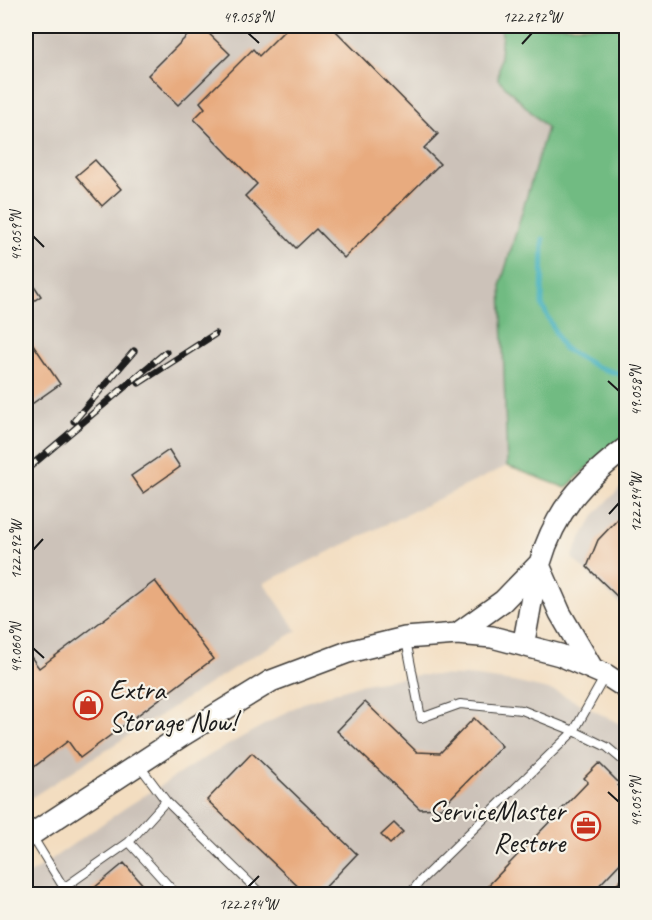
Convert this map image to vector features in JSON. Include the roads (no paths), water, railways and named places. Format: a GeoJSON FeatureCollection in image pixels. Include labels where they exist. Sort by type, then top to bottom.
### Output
{"type":"FeatureCollection","features":[{"type":"Feature","properties":{"kind":"main road"},"geometry":{"type":"LineString","coordinates":[[524,645],[539,564],[555,523],[575,492],[603,465],[627,448]]}},
{"type":"Feature","properties":{"kind":"main road"},"geometry":{"type":"LineString","coordinates":[[457,634],[503,602],[539,564]]}},
{"type":"Feature","properties":{"kind":"main road"},"geometry":{"type":"LineString","coordinates":[[539,564],[560,613],[599,672]]}},
{"type":"Feature","properties":{"kind":"main road"},"geometry":{"type":"LineString","coordinates":[[28,836],[271,681],[348,652],[405,638],[457,634],[492,638],[560,655],[599,672],[627,688]]}},
{"type":"Feature","properties":{"kind":"lane"},"geometry":{"type":"LineString","coordinates":[[405,638],[421,718],[460,704],[522,710],[608,747],[627,763]]}},
{"type":"Feature","properties":{"kind":"lane"},"geometry":{"type":"LineString","coordinates":[[410,894],[421,880],[574,731],[599,672]]}},
{"type":"Feature","properties":{"kind":"lane"},"geometry":{"type":"LineString","coordinates":[[138,764],[166,801],[261,894]]}},
{"type":"Feature","properties":{"kind":"lane"},"geometry":{"type":"LineString","coordinates":[[55,894],[129,842],[166,801]]}},
{"type":"Feature","properties":{"kind":"lane"},"geometry":{"type":"LineString","coordinates":[[28,836],[64,888]]}},
{"type":"Feature","properties":{"kind":"lane"},"geometry":{"type":"LineString","coordinates":[[129,842],[176,894]]}},
{"type":"Feature","properties":{"kind":"waterway"},"geometry":{"type":"LineString","coordinates":[[543,239],[542,305],[563,348],[597,367],[626,376]]}},
{"type":"Feature","properties":{"kind":"railway"},"geometry":{"type":"LineString","coordinates":[[139,383],[215,334]]}},
{"type":"Feature","properties":{"kind":"railway"},"geometry":{"type":"LineString","coordinates":[[74,421],[134,351]]}},
{"type":"Feature","properties":{"kind":"railway"},"geometry":{"type":"LineString","coordinates":[[26,470],[166,352]]}},
{"type":"Feature","properties":{"kind":"place","name":"Extra Storage Now!"},"geometry":{"type":"Point","coordinates":[88,705]}},
{"type":"Feature","properties":{"kind":"place","name":"ServiceMaster Restore"},"geometry":{"type":"Point","coordinates":[586,826]}}]}
